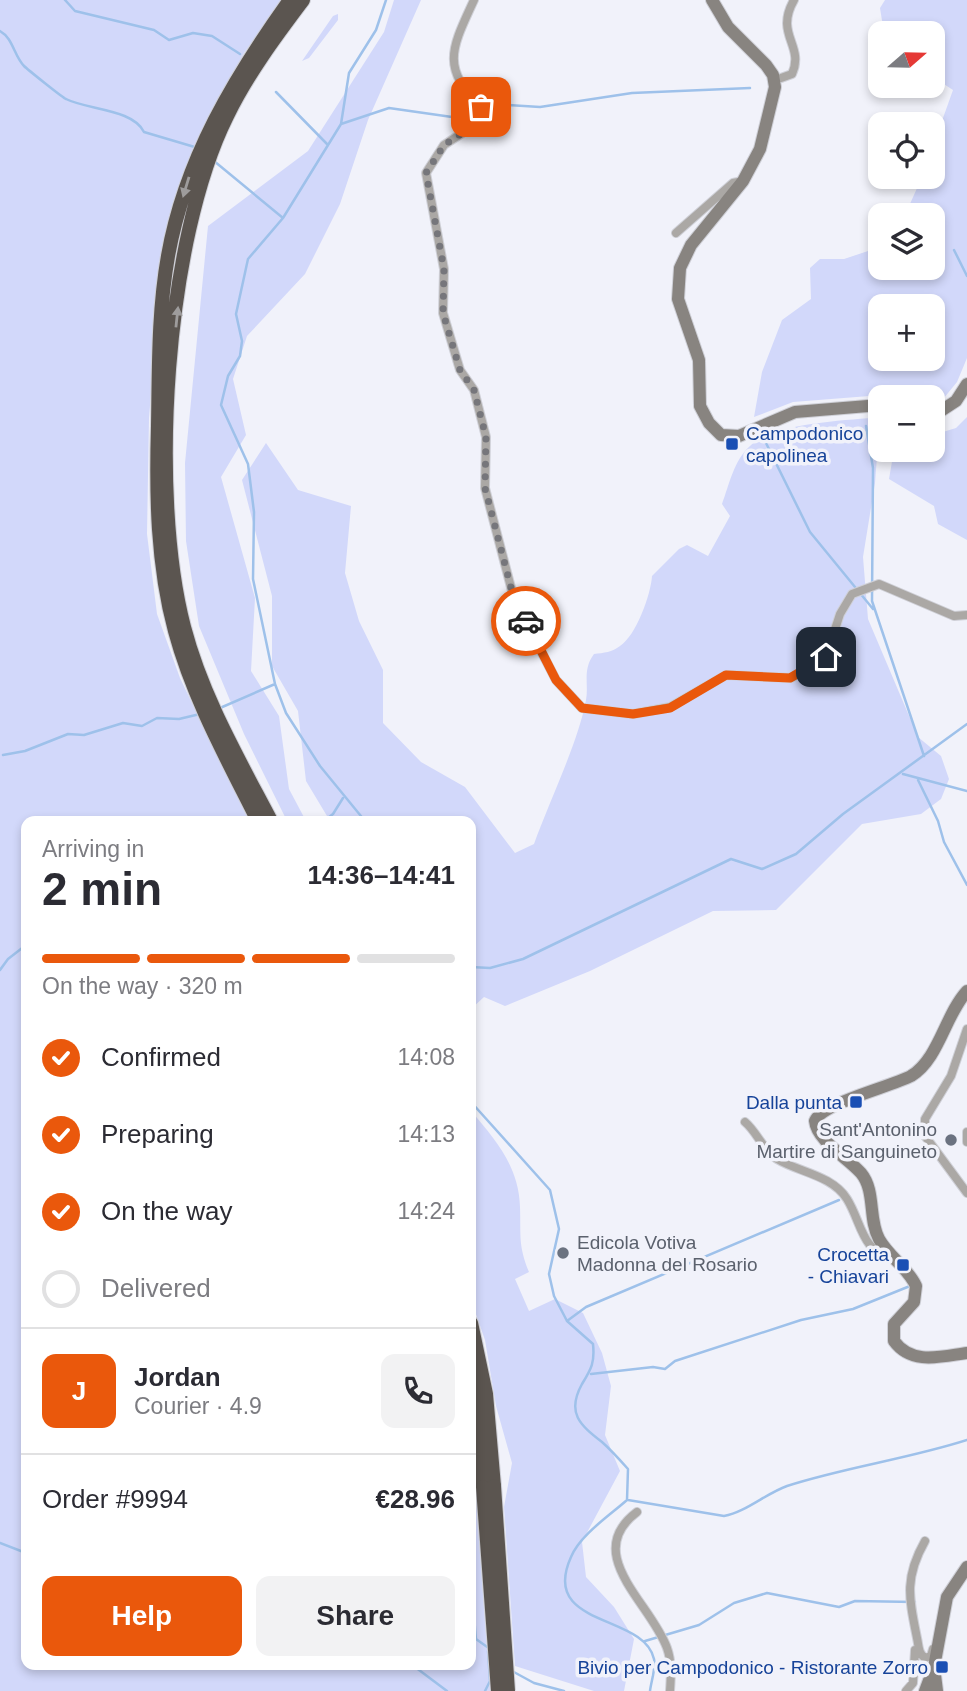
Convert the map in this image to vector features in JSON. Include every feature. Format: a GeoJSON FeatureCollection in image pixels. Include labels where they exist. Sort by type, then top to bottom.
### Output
{"type":"FeatureCollection","features":[{"type":"Feature","properties":{"kind":"highway"},"geometry":{"type":"LineString","coordinates":[[257,810],[227,749],[204,685],[180,630],[162,481],[168,257],[187,182],[215,116],[248,58],[290,0]]}},
{"type":"Feature","properties":{"kind":"highway"},"geometry":{"type":"LineString","coordinates":[[164,384],[183,256],[209,160],[227,116],[245,85],[303,0]]}},
{"type":"Feature","properties":{"kind":"highway"},"geometry":{"type":"LineString","coordinates":[[476,1347],[486,1394],[498,1691]]}},
{"type":"Feature","properties":{"kind":"highway"},"geometry":{"type":"LineString","coordinates":[[476,1396],[489,1486],[509,1691]]}},
{"type":"Feature","properties":{"kind":"street"},"geometry":{"type":"LineString","coordinates":[[474,0],[461,28],[452,58],[461,87],[481,107],[476,124],[444,145],[426,173],[444,269],[443,313],[460,370],[474,390],[486,437],[485,488],[514,599],[556,680],[582,708],[633,714],[670,708],[726,675],[790,678],[826,657],[840,614],[852,594],[879,584],[954,616],[967,615]]}},
{"type":"Feature","properties":{"kind":"street"},"geometry":{"type":"LineString","coordinates":[[712,0],[728,27],[766,65],[775,87],[760,149],[743,181],[691,246],[680,268],[677,287],[699,360],[700,406],[709,424],[722,435],[739,436],[795,412],[868,406]]}},
{"type":"Feature","properties":{"kind":"street"},"geometry":{"type":"LineString","coordinates":[[781,78],[792,74],[796,65],[785,25],[794,0]]}},
{"type":"Feature","properties":{"kind":"street"},"geometry":{"type":"LineString","coordinates":[[676,233],[733,183],[743,181]]}},
{"type":"Feature","properties":{"kind":"street"},"geometry":{"type":"LineString","coordinates":[[945,408],[956,401],[967,384]]}},
{"type":"Feature","properties":{"kind":"street"},"geometry":{"type":"LineString","coordinates":[[967,991],[950,1014],[919,1070],[883,1088],[823,1111],[815,1121],[819,1133],[865,1179],[876,1231],[916,1286],[914,1302],[894,1324],[894,1341],[898,1346],[932,1359],[967,1353]]}},
{"type":"Feature","properties":{"kind":"street"},"geometry":{"type":"LineString","coordinates":[[967,1030],[951,1076],[925,1119],[925,1136],[967,1193]]}},
{"type":"Feature","properties":{"kind":"street"},"geometry":{"type":"LineString","coordinates":[[745,1122],[779,1160],[806,1171],[838,1190],[847,1199],[865,1242],[883,1256],[894,1259]]}},
{"type":"Feature","properties":{"kind":"street"},"geometry":{"type":"LineString","coordinates":[[967,1132],[967,1142]]}},
{"type":"Feature","properties":{"kind":"street"},"geometry":{"type":"LineString","coordinates":[[637,1512],[625,1521],[614,1540],[615,1560],[667,1646],[671,1664],[670,1691]]}},
{"type":"Feature","properties":{"kind":"street"},"geometry":{"type":"LineString","coordinates":[[925,1541],[914,1561],[909,1583],[920,1654],[925,1658],[930,1656],[935,1640],[939,1640]]}},
{"type":"Feature","properties":{"kind":"street"},"geometry":{"type":"LineString","coordinates":[[925,1691],[934,1667],[947,1597],[967,1567]]}},
{"type":"Feature","properties":{"kind":"street"},"geometry":{"type":"LineString","coordinates":[[906,1691],[913,1683],[916,1668],[915,1630]]}},
{"type":"Feature","properties":{"kind":"street"},"geometry":{"type":"LineString","coordinates":[[934,1667],[937,1691]]}},
{"type":"Feature","properties":{"kind":"street"},"geometry":{"type":"LineString","coordinates":[[488,1691],[503,1688],[509,1691]]}},
{"type":"Feature","properties":{"kind":"shaded area"},"geometry":{"type":"Polygon","coordinates":[[[0,0],[283,0],[244,53],[191,156],[161,270],[149,418],[147,534],[157,614],[180,678],[247,816],[21,816],[21,1670],[476,1670],[476,1499],[490,1691],[0,1691],[0,0]]]}},
{"type":"Feature","properties":{"kind":"shaded area"},"geometry":{"type":"Polygon","coordinates":[[[394,0],[421,0],[368,120],[340,204],[305,274],[247,336],[233,379],[246,435],[221,477],[255,598],[251,671],[279,716],[289,789],[303,816],[285,816],[244,734],[199,626],[186,541],[185,463],[208,226],[308,151],[384,32],[394,0]]]}},
{"type":"Feature","properties":{"kind":"shaded area"},"geometry":{"type":"Polygon","coordinates":[[[885,0],[967,0],[967,358],[957,382],[945,397],[945,385],[868,385],[868,396],[793,402],[754,417],[762,372],[782,320],[811,299],[810,268],[820,259],[844,259],[868,251],[868,280],[945,280],[945,203],[910,203],[917,189],[945,189],[945,112],[953,90],[945,85],[945,21],[882,21],[880,8],[885,0]]]}},
{"type":"Feature","properties":{"kind":"shaded area"},"geometry":{"type":"Polygon","coordinates":[[[338,14],[338,20],[309,58],[302,61],[333,16],[338,14]]]}},
{"type":"Feature","properties":{"kind":"shaded area"},"geometry":{"type":"Polygon","coordinates":[[[967,417],[967,540],[938,524],[934,506],[889,479],[892,462],[945,462],[945,431],[956,428],[967,417]]]}},
{"type":"Feature","properties":{"kind":"shaded area"},"geometry":{"type":"Polygon","coordinates":[[[868,418],[868,462],[877,462],[863,557],[868,619],[918,737],[941,756],[949,779],[941,799],[921,814],[862,824],[776,910],[713,911],[590,971],[505,1006],[484,997],[476,1004],[476,816],[327,816],[306,781],[298,711],[272,666],[272,596],[242,480],[266,443],[298,490],[351,506],[345,573],[359,621],[383,670],[383,723],[421,762],[465,787],[515,853],[534,844],[563,772],[582,717],[590,660],[594,654],[614,650],[626,641],[642,614],[652,576],[679,549],[687,545],[708,556],[730,516],[722,504],[740,458],[750,446],[762,438],[793,427],[868,418]]]}},
{"type":"Feature","properties":{"kind":"shaded area"},"geometry":{"type":"Polygon","coordinates":[[[476,1117],[505,1155],[519,1193],[520,1233],[529,1272],[515,1279],[529,1311],[555,1299],[583,1313],[602,1353],[611,1386],[605,1435],[620,1471],[582,1542],[586,1577],[614,1607],[634,1639],[624,1691],[594,1691],[515,1666],[504,1507],[512,1463],[496,1406],[485,1340],[476,1314],[476,1117]]]}},
{"type":"Feature","properties":{"kind":"waterway"},"geometry":{"type":"LineString","coordinates":[[65,0],[75,11],[154,30],[169,40],[193,33],[212,36],[240,54]]}},
{"type":"Feature","properties":{"kind":"waterway"},"geometry":{"type":"LineString","coordinates":[[361,816],[320,766],[286,713],[275,684],[253,579],[254,512],[248,464],[221,405],[228,376],[240,356],[242,341],[236,314],[248,259],[283,218],[341,124],[349,73],[376,30],[386,0]]}},
{"type":"Feature","properties":{"kind":"waterway"},"geometry":{"type":"LineString","coordinates":[[0,31],[8,38],[24,66],[66,99],[120,114],[138,124],[144,132],[198,148]]}},
{"type":"Feature","properties":{"kind":"waterway"},"geometry":{"type":"LineString","coordinates":[[341,124],[389,108],[452,117],[489,104],[540,107],[632,93],[750,88]]}},
{"type":"Feature","properties":{"kind":"waterway"},"geometry":{"type":"LineString","coordinates":[[276,92],[327,144]]}},
{"type":"Feature","properties":{"kind":"waterway"},"geometry":{"type":"LineString","coordinates":[[214,161],[283,218]]}},
{"type":"Feature","properties":{"kind":"waterway"},"geometry":{"type":"LineString","coordinates":[[954,250],[967,276]]}},
{"type":"Feature","properties":{"kind":"waterway"},"geometry":{"type":"LineString","coordinates":[[866,426],[873,468],[872,601],[924,756]]}},
{"type":"Feature","properties":{"kind":"waterway"},"geometry":{"type":"LineString","coordinates":[[766,443],[810,532],[873,609]]}},
{"type":"Feature","properties":{"kind":"waterway"},"geometry":{"type":"LineString","coordinates":[[220,708],[275,684]]}},
{"type":"Feature","properties":{"kind":"waterway"},"geometry":{"type":"LineString","coordinates":[[3,755],[25,751],[68,734],[84,735],[123,723],[142,726],[157,718],[179,719],[200,714]]}},
{"type":"Feature","properties":{"kind":"waterway"},"geometry":{"type":"LineString","coordinates":[[476,967],[490,968],[523,959],[731,859],[762,869],[796,854],[843,814],[967,724]]}},
{"type":"Feature","properties":{"kind":"waterway"},"geometry":{"type":"LineString","coordinates":[[903,774],[967,791]]}},
{"type":"Feature","properties":{"kind":"waterway"},"geometry":{"type":"LineString","coordinates":[[918,780],[938,821],[944,842],[967,885]]}},
{"type":"Feature","properties":{"kind":"waterway"},"geometry":{"type":"LineString","coordinates":[[330,816],[343,798]]}},
{"type":"Feature","properties":{"kind":"waterway"},"geometry":{"type":"LineString","coordinates":[[0,970],[21,949]]}},
{"type":"Feature","properties":{"kind":"waterway"},"geometry":{"type":"LineString","coordinates":[[476,1108],[550,1190],[559,1229],[549,1274],[554,1296],[567,1321],[593,1344],[592,1366],[577,1394],[575,1411],[587,1430],[609,1448],[628,1469],[627,1500],[581,1541],[571,1557],[565,1580],[569,1596],[581,1608],[646,1644],[654,1659],[650,1691]]}},
{"type":"Feature","properties":{"kind":"waterway"},"geometry":{"type":"LineString","coordinates":[[567,1321],[586,1307],[839,1200]]}},
{"type":"Feature","properties":{"kind":"waterway"},"geometry":{"type":"LineString","coordinates":[[591,1374],[653,1367],[665,1369],[675,1361],[801,1320],[853,1309],[910,1286]]}},
{"type":"Feature","properties":{"kind":"waterway"},"geometry":{"type":"LineString","coordinates":[[628,1500],[724,1516],[740,1511],[787,1486],[967,1440]]}},
{"type":"Feature","properties":{"kind":"waterway"},"geometry":{"type":"LineString","coordinates":[[0,1543],[21,1551]]}},
{"type":"Feature","properties":{"kind":"waterway"},"geometry":{"type":"LineString","coordinates":[[645,1641],[699,1625],[734,1603],[767,1593],[839,1607],[855,1601],[915,1602]]}},
{"type":"Feature","properties":{"kind":"waterway"},"geometry":{"type":"LineString","coordinates":[[476,1639],[490,1649]]}},
{"type":"Feature","properties":{"kind":"waterway"},"geometry":{"type":"LineString","coordinates":[[485,1691],[490,1681],[488,1651]]}},
{"type":"Feature","properties":{"kind":"waterway"},"geometry":{"type":"LineString","coordinates":[[419,1670],[447,1691]]}},
{"type":"Feature","properties":{"kind":"waterway"},"geometry":{"type":"LineString","coordinates":[[512,1671],[534,1683],[564,1691]]}},
{"type":"Feature","properties":{"kind":"way so far"},"geometry":{"type":"LineString","coordinates":[[481,107],[476,124],[444,145],[426,173],[444,269],[443,313],[460,370],[474,390],[486,437],[485,488],[514,599],[526,621]]}},
{"type":"Feature","properties":{"kind":"place","name":"Campodonico capolinea"},"geometry":{"type":"Point","coordinates":[732,444]}},
{"type":"Feature","properties":{"kind":"place","name":"Dalla punta"},"geometry":{"type":"Point","coordinates":[856,1102]}},
{"type":"Feature","properties":{"kind":"place","name":"Sant'Antonino Martire di Sanguineto"},"geometry":{"type":"Point","coordinates":[951,1140]}},
{"type":"Feature","properties":{"kind":"place","name":"Edicola Votiva Madonna del Rosario"},"geometry":{"type":"Point","coordinates":[563,1253]}},
{"type":"Feature","properties":{"kind":"place","name":"Crocetta - Chiavari"},"geometry":{"type":"Point","coordinates":[903,1265]}},
{"type":"Feature","properties":{"kind":"place","name":"Bivio per Campodonico - Ristorante Zorro"},"geometry":{"type":"Point","coordinates":[942,1667]}},
{"type":"Feature","properties":{"kind":"route"},"geometry":{"type":"LineString","coordinates":[[526,621],[556,680],[582,708],[633,714],[670,708],[726,675],[790,678],[826,657]]}}]}
